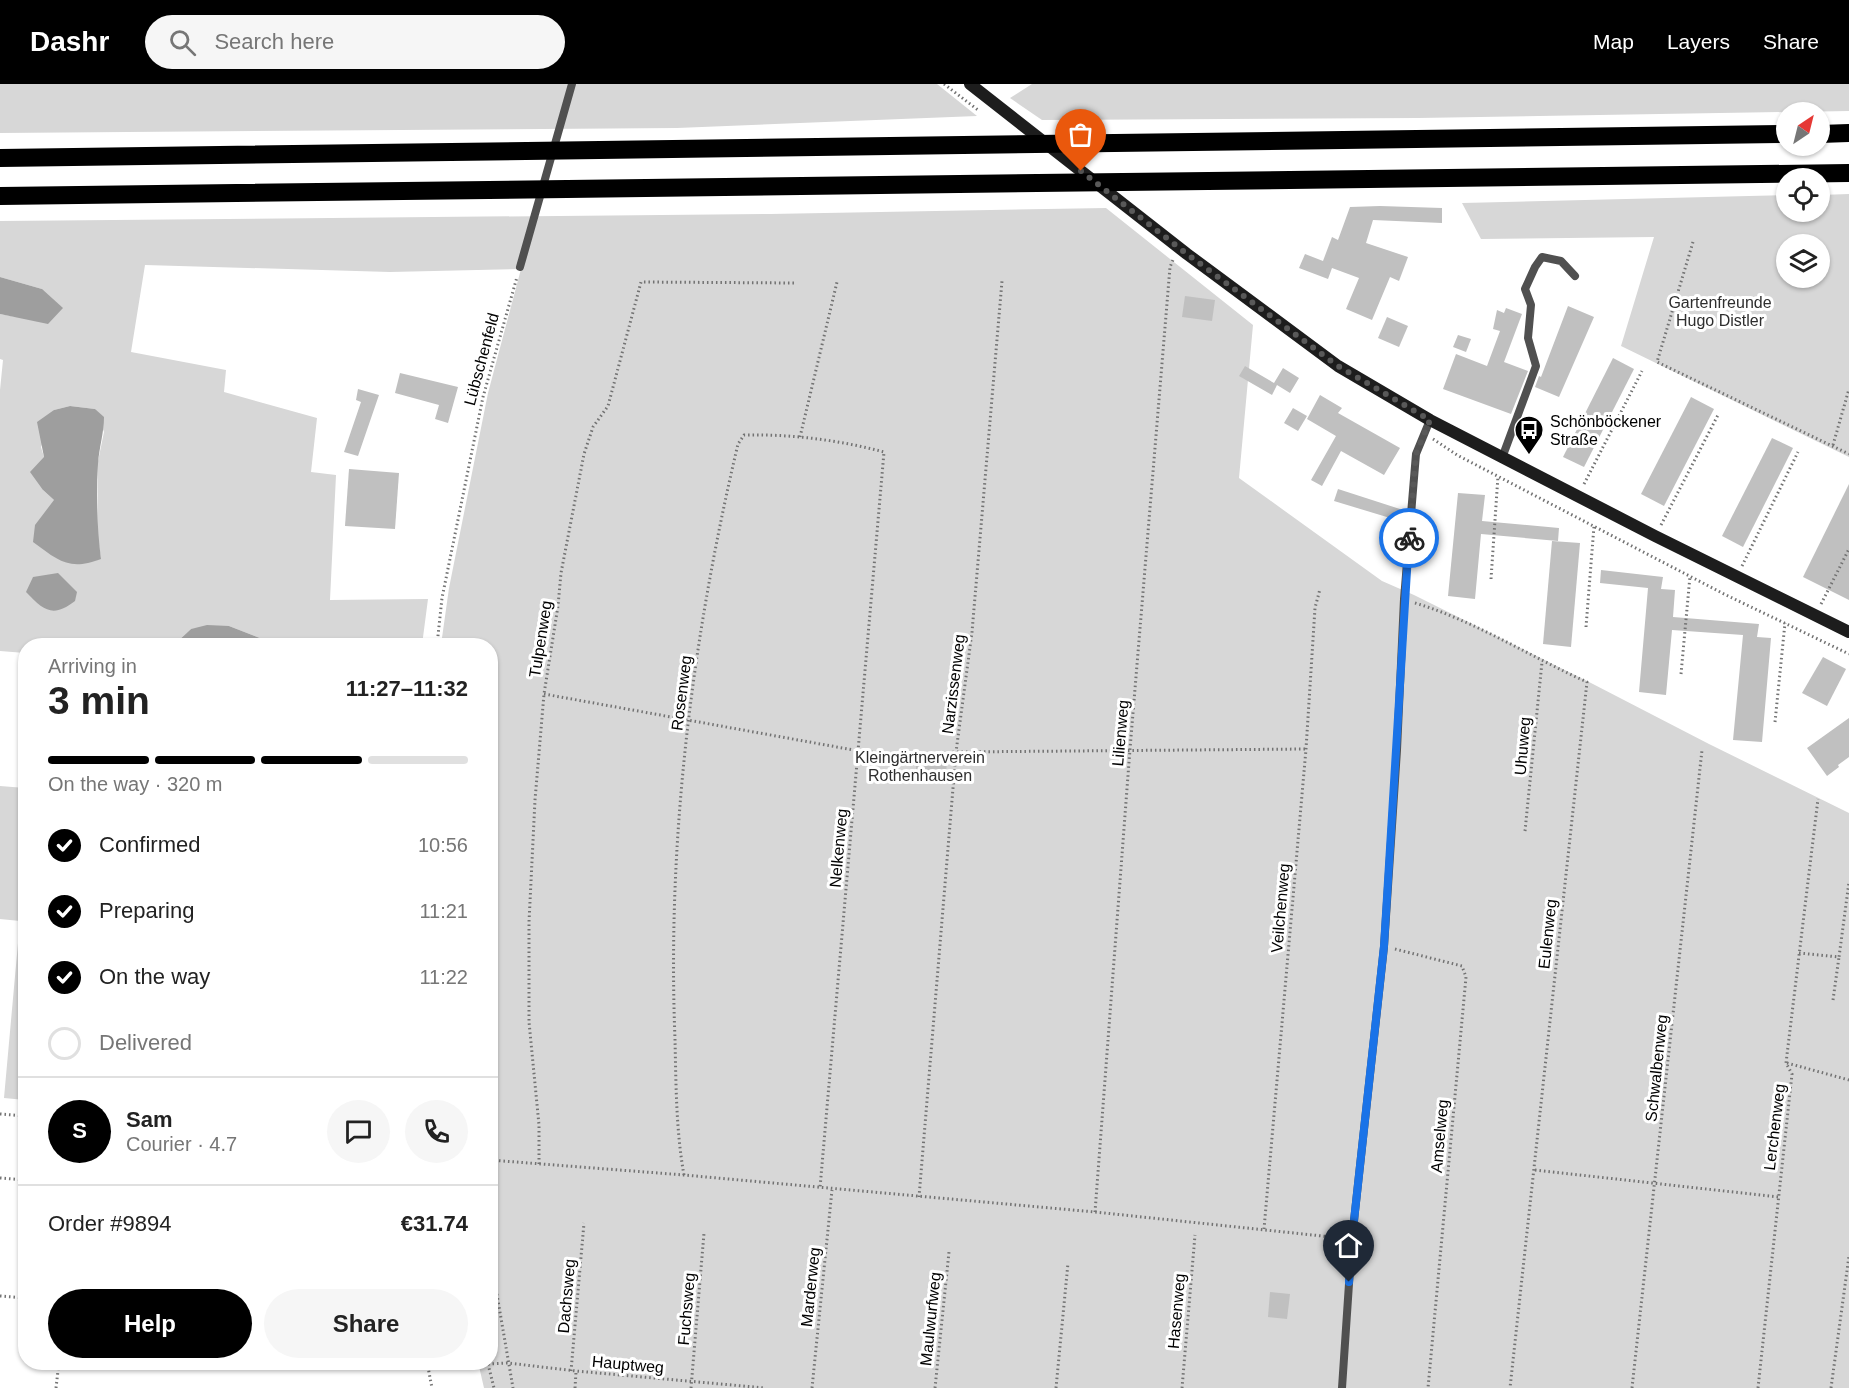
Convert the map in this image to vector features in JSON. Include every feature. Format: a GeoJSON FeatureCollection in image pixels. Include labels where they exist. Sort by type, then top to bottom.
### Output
{"type":"FeatureCollection","features":[{"type":"Feature","properties":{"kind":"highway"},"geometry":{"type":"LineString","coordinates":[[0,158],[1776,134]]}},
{"type":"Feature","properties":{"kind":"highway"},"geometry":{"type":"LineString","coordinates":[[1830,134],[1849,134]]}},
{"type":"Feature","properties":{"kind":"highway"},"geometry":{"type":"LineString","coordinates":[[0,196],[1849,173]]}},
{"type":"Feature","properties":{"kind":"main road"},"geometry":{"type":"LineString","coordinates":[[970,84],[1187,254],[1338,366],[1430,420],[1502,458],[1849,632]]}},
{"type":"Feature","properties":{"kind":"lane"},"geometry":{"type":"LineString","coordinates":[[520,267],[572,84]]}},
{"type":"Feature","properties":{"kind":"lane"},"geometry":{"type":"LineString","coordinates":[[1502,458],[1536,366],[1528,338],[1531,305],[1526,289],[1532,274],[1542,257],[1561,261],[1575,276]]}},
{"type":"Feature","properties":{"kind":"lane"},"geometry":{"type":"LineString","coordinates":[[1342,1388],[1352,1239],[1384,946],[1404,599],[1416,454],[1430,420]]}},
{"type":"Feature","properties":{"kind":"path"},"geometry":{"type":"LineString","coordinates":[[1693,242],[1657,362],[1849,454]]}},
{"type":"Feature","properties":{"kind":"path","name":"Lilienweg"},"geometry":{"type":"LineString","coordinates":[[1095,1212],[1170,267],[1175,258]]}},
{"type":"Feature","properties":{"kind":"path","name":"Lübschenfeld"},"geometry":{"type":"LineString","coordinates":[[438,638],[442,598],[483,396],[520,267]]}},
{"type":"Feature","properties":{"kind":"path","name":"Narzissenweg"},"geometry":{"type":"LineString","coordinates":[[919,1197],[956,752],[972,632],[1002,281]]}},
{"type":"Feature","properties":{"kind":"path","name":"Tulpenweg"},"geometry":{"type":"LineString","coordinates":[[539,1164],[539,1125],[529,1022],[529,922],[535,800],[544,694],[561,573],[584,454],[593,427],[608,406],[641,282],[795,283]]}},
{"type":"Feature","properties":{"kind":"path"},"geometry":{"type":"LineString","coordinates":[[800,437],[837,282]]}},
{"type":"Feature","properties":{"kind":"path"},"geometry":{"type":"LineString","coordinates":[[1583,486],[1642,371]]}},
{"type":"Feature","properties":{"kind":"path"},"geometry":{"type":"LineString","coordinates":[[1833,446],[1849,389]]}},
{"type":"Feature","properties":{"kind":"path"},"geometry":{"type":"LineString","coordinates":[[1666,528],[1661,525],[1718,415]]}},
{"type":"Feature","properties":{"kind":"path"},"geometry":{"type":"LineString","coordinates":[[1424,432],[1457,455],[1690,576],[1849,654]]}},
{"type":"Feature","properties":{"kind":"path","name":"Rosenweg"},"geometry":{"type":"LineString","coordinates":[[684,1175],[681,1160],[672,987],[673,910],[688,719],[707,593],[738,444],[744,435],[800,437]]}},
{"type":"Feature","properties":{"kind":"path","name":"Nelkenweg"},"geometry":{"type":"LineString","coordinates":[[800,437],[853,443],[884,452],[820,1188]]}},
{"type":"Feature","properties":{"kind":"path"},"geometry":{"type":"LineString","coordinates":[[1752,571],[1742,566],[1746,555],[1798,452]]}},
{"type":"Feature","properties":{"kind":"path"},"geometry":{"type":"LineString","coordinates":[[1491,579],[1498,476]]}},
{"type":"Feature","properties":{"kind":"path"},"geometry":{"type":"LineString","coordinates":[[1586,627],[1594,526]]}},
{"type":"Feature","properties":{"kind":"path"},"geometry":{"type":"LineString","coordinates":[[1821,605],[1849,549]]}},
{"type":"Feature","properties":{"kind":"path"},"geometry":{"type":"LineString","coordinates":[[1681,674],[1690,576]]}},
{"type":"Feature","properties":{"kind":"path","name":"Veilchenweg"},"geometry":{"type":"LineString","coordinates":[[1264,1230],[1306,749],[1315,609],[1320,589]]}},
{"type":"Feature","properties":{"kind":"path","name":"Eulenweg"},"geometry":{"type":"LineString","coordinates":[[1404,599],[1427,606],[1487,632],[1542,662],[1587,682],[1510,1388]]}},
{"type":"Feature","properties":{"kind":"path"},"geometry":{"type":"LineString","coordinates":[[1775,723],[1785,623]]}},
{"type":"Feature","properties":{"kind":"path","name":"Uhuweg"},"geometry":{"type":"LineString","coordinates":[[1526,831],[1542,662]]}},
{"type":"Feature","properties":{"kind":"path"},"geometry":{"type":"LineString","coordinates":[[544,694],[859,751],[909,756],[956,752],[1306,749]]}},
{"type":"Feature","properties":{"kind":"path","name":"Schwalbenweg"},"geometry":{"type":"LineString","coordinates":[[1632,1388],[1702,750]]}},
{"type":"Feature","properties":{"kind":"path","name":"Lerchenweg"},"geometry":{"type":"LineString","coordinates":[[1758,1388],[1792,1074],[1786,1063],[1818,799]]}},
{"type":"Feature","properties":{"kind":"path"},"geometry":{"type":"LineString","coordinates":[[1833,1000],[1849,882]]}},
{"type":"Feature","properties":{"kind":"path","name":"Amselweg"},"geometry":{"type":"LineString","coordinates":[[1384,946],[1462,966],[1466,977],[1428,1388]]}},
{"type":"Feature","properties":{"kind":"path"},"geometry":{"type":"LineString","coordinates":[[1798,953],[1839,957]]}},
{"type":"Feature","properties":{"kind":"path"},"geometry":{"type":"LineString","coordinates":[[1786,1063],[1849,1080]]}},
{"type":"Feature","properties":{"kind":"path"},"geometry":{"type":"LineString","coordinates":[[0,1114],[18,1115]]}},
{"type":"Feature","properties":{"kind":"path"},"geometry":{"type":"LineString","coordinates":[[498,1161],[1095,1212],[1352,1239]]}},
{"type":"Feature","properties":{"kind":"path"},"geometry":{"type":"LineString","coordinates":[[1535,1170],[1778,1197]]}},
{"type":"Feature","properties":{"kind":"path"},"geometry":{"type":"LineString","coordinates":[[0,1178],[18,1179]]}},
{"type":"Feature","properties":{"kind":"path","name":"Marderweg"},"geometry":{"type":"LineString","coordinates":[[812,1388],[832,1189]]}},
{"type":"Feature","properties":{"kind":"path","name":"Dachsweg"},"geometry":{"type":"LineString","coordinates":[[571,1371],[585,1223]]}},
{"type":"Feature","properties":{"kind":"path","name":"Fuchsweg"},"geometry":{"type":"LineString","coordinates":[[691,1388],[705,1233]]}},
{"type":"Feature","properties":{"kind":"path","name":"Hasenweg"},"geometry":{"type":"LineString","coordinates":[[1182,1388],[1195,1235]]}},
{"type":"Feature","properties":{"kind":"path","name":"Maulwurfweg"},"geometry":{"type":"LineString","coordinates":[[935,1388],[948,1252]]}},
{"type":"Feature","properties":{"kind":"path"},"geometry":{"type":"LineString","coordinates":[[1831,1388],[1849,1256]]}},
{"type":"Feature","properties":{"kind":"path"},"geometry":{"type":"LineString","coordinates":[[1056,1388],[1068,1263]]}},
{"type":"Feature","properties":{"kind":"path"},"geometry":{"type":"LineString","coordinates":[[0,1296],[18,1297]]}},
{"type":"Feature","properties":{"kind":"path"},"geometry":{"type":"LineString","coordinates":[[498,1302],[513,1388]]}},
{"type":"Feature","properties":{"kind":"path","name":"Hauptweg"},"geometry":{"type":"LineString","coordinates":[[498,1363],[765,1388]]}},
{"type":"Feature","properties":{"kind":"path"},"geometry":{"type":"LineString","coordinates":[[56,1388],[57,1370]]}},
{"type":"Feature","properties":{"kind":"path"},"geometry":{"type":"LineString","coordinates":[[429,1370],[432,1388]]}},
{"type":"Feature","properties":{"kind":"path"},"geometry":{"type":"LineString","coordinates":[[490,1370],[494,1388]]}},
{"type":"Feature","properties":{"kind":"path"},"geometry":{"type":"LineString","coordinates":[[575,1388],[576,1371]]}},
{"type":"Feature","properties":{"kind":"green space"},"geometry":{"type":"Polygon","coordinates":[[[0,84],[937,84],[977,116],[677,128],[0,133],[0,84]]]}},
{"type":"Feature","properties":{"kind":"green space"},"geometry":{"type":"Polygon","coordinates":[[[1032,84],[1849,84],[1849,111],[1830,111],[1830,102],[1776,102],[1776,112],[1418,118],[1042,120],[1010,98],[1032,84]]]}},
{"type":"Feature","properties":{"kind":"green space","name":"Gartenfreunde Hugo Distler"},"geometry":{"type":"Polygon","coordinates":[[[1849,194],[1849,457],[1621,346],[1654,237],[1481,239],[1462,203],[1776,195],[1776,222],[1830,222],[1830,195],[1849,194]]]}},
{"type":"Feature","properties":{"kind":"green space","name":"Kleingärtnerverein Rothenhausen"},"geometry":{"type":"Polygon","coordinates":[[[1106,208],[1253,325],[1239,478],[1382,581],[1849,813],[1849,1388],[484,1388],[480,1370],[498,1370],[498,638],[442,638],[449,588],[488,393],[521,269],[390,272],[145,265],[131,352],[226,370],[224,392],[317,418],[311,472],[336,475],[330,600],[428,599],[423,638],[260,638],[229,626],[191,629],[181,638],[18,638],[18,652],[0,651],[0,390],[3,360],[0,359],[0,314],[16,317],[42,289],[0,277],[0,221],[770,214],[1106,208]],[[70,406],[54,410],[41,447],[44,457],[43,490],[54,500],[101,559],[97,533],[98,461],[104,432],[95,409],[70,406]]]}},
{"type":"Feature","properties":{"kind":"green space"},"geometry":{"type":"Polygon","coordinates":[[[0,786],[18,787],[18,921],[0,919],[0,786]]]}},
{"type":"Feature","properties":{"kind":"green space"},"geometry":{"type":"Polygon","coordinates":[[[18,943],[18,1099],[4,1098],[18,943]]]}},
{"type":"Feature","properties":{"kind":"shaded area"},"geometry":{"type":"Polygon","coordinates":[[[0,277],[42,289],[63,308],[48,324],[0,314],[0,277]]]}},
{"type":"Feature","properties":{"kind":"shaded area"},"geometry":{"type":"Polygon","coordinates":[[[70,406],[95,409],[104,417],[97,488],[101,559],[81,564],[72,564],[58,559],[33,542],[35,525],[54,500],[43,490],[30,472],[44,457],[37,422],[54,410],[70,406]]]}},
{"type":"Feature","properties":{"kind":"shaded area"},"geometry":{"type":"Polygon","coordinates":[[[58,573],[77,592],[75,601],[55,611],[44,608],[26,592],[33,577],[58,573]]]}},
{"type":"Feature","properties":{"kind":"shaded area"},"geometry":{"type":"Polygon","coordinates":[[[207,625],[229,626],[260,638],[181,638],[191,629],[207,625]]]}},
{"type":"Feature","properties":{"kind":"building"},"geometry":{"type":"Polygon","coordinates":[[[1350,207],[1442,208],[1442,223],[1373,220],[1366,243],[1408,257],[1399,281],[1390,277],[1372,320],[1346,309],[1359,278],[1332,268],[1328,279],[1299,268],[1305,254],[1323,261],[1332,237],[1338,240],[1350,207]]]}},
{"type":"Feature","properties":{"kind":"building"},"geometry":{"type":"Polygon","coordinates":[[[1185,296],[1215,300],[1212,321],[1182,317],[1185,296]]]}},
{"type":"Feature","properties":{"kind":"building"},"geometry":{"type":"Polygon","coordinates":[[[1568,306],[1594,317],[1559,397],[1535,387],[1568,306]]]}},
{"type":"Feature","properties":{"kind":"building"},"geometry":{"type":"Polygon","coordinates":[[[1506,308],[1522,314],[1504,362],[1528,371],[1511,414],[1443,389],[1456,354],[1487,366],[1500,331],[1493,329],[1497,310],[1504,313],[1506,308]]]}},
{"type":"Feature","properties":{"kind":"building"},"geometry":{"type":"Polygon","coordinates":[[[1387,317],[1408,326],[1399,347],[1378,338],[1387,317]]]}},
{"type":"Feature","properties":{"kind":"building"},"geometry":{"type":"Polygon","coordinates":[[[1458,335],[1471,339],[1466,352],[1453,347],[1458,335]]]}},
{"type":"Feature","properties":{"kind":"building"},"geometry":{"type":"Polygon","coordinates":[[[1613,358],[1634,369],[1584,467],[1563,457],[1613,358]]]}},
{"type":"Feature","properties":{"kind":"building"},"geometry":{"type":"Polygon","coordinates":[[[1245,366],[1274,383],[1283,368],[1299,378],[1290,393],[1277,385],[1272,395],[1239,376],[1245,366]]]}},
{"type":"Feature","properties":{"kind":"building"},"geometry":{"type":"Polygon","coordinates":[[[400,373],[458,387],[448,423],[435,419],[439,405],[395,393],[400,373]]]}},
{"type":"Feature","properties":{"kind":"building"},"geometry":{"type":"Polygon","coordinates":[[[358,389],[379,395],[358,456],[344,452],[361,402],[356,400],[358,389]]]}},
{"type":"Feature","properties":{"kind":"building"},"geometry":{"type":"Polygon","coordinates":[[[1320,395],[1342,408],[1338,413],[1400,448],[1384,475],[1341,451],[1322,486],[1311,480],[1336,436],[1307,419],[1320,395]]]}},
{"type":"Feature","properties":{"kind":"building"},"geometry":{"type":"Polygon","coordinates":[[[1691,397],[1714,409],[1664,506],[1641,494],[1691,397]]]}},
{"type":"Feature","properties":{"kind":"building"},"geometry":{"type":"Polygon","coordinates":[[[1293,408],[1307,416],[1298,431],[1284,423],[1293,408]]]}},
{"type":"Feature","properties":{"kind":"building"},"geometry":{"type":"Polygon","coordinates":[[[1772,438],[1793,448],[1743,547],[1722,536],[1772,438]]]}},
{"type":"Feature","properties":{"kind":"building"},"geometry":{"type":"Polygon","coordinates":[[[349,469],[399,473],[395,529],[345,526],[349,469]]]}},
{"type":"Feature","properties":{"kind":"building"},"geometry":{"type":"Polygon","coordinates":[[[1849,484],[1849,600],[1803,577],[1849,484]]]}},
{"type":"Feature","properties":{"kind":"building"},"geometry":{"type":"Polygon","coordinates":[[[1338,489],[1403,510],[1400,521],[1334,501],[1338,489]]]}},
{"type":"Feature","properties":{"kind":"building"},"geometry":{"type":"Polygon","coordinates":[[[1458,493],[1485,495],[1482,521],[1559,528],[1558,541],[1481,534],[1475,599],[1448,596],[1458,493]]]}},
{"type":"Feature","properties":{"kind":"building"},"geometry":{"type":"Polygon","coordinates":[[[1552,541],[1580,543],[1571,647],[1543,644],[1552,541]]]}},
{"type":"Feature","properties":{"kind":"building"},"geometry":{"type":"Polygon","coordinates":[[[1601,570],[1663,577],[1661,589],[1675,590],[1673,617],[1759,624],[1757,637],[1771,638],[1762,742],[1733,740],[1743,635],[1672,630],[1666,695],[1639,692],[1648,588],[1600,583],[1601,570]]]}},
{"type":"Feature","properties":{"kind":"building"},"geometry":{"type":"Polygon","coordinates":[[[1823,657],[1846,669],[1827,706],[1802,693],[1823,657]]]}},
{"type":"Feature","properties":{"kind":"building"},"geometry":{"type":"Polygon","coordinates":[[[1849,718],[1849,757],[1827,776],[1807,748],[1849,718]]]}},
{"type":"Feature","properties":{"kind":"building"},"geometry":{"type":"Polygon","coordinates":[[[947,756],[946,779],[916,778],[916,757],[947,756]]]}},
{"type":"Feature","properties":{"kind":"building"},"geometry":{"type":"Polygon","coordinates":[[[1270,1292],[1290,1294],[1287,1319],[1268,1317],[1270,1292]]]}},
{"type":"Feature","properties":{"kind":"way so far"},"geometry":{"type":"LineString","coordinates":[[1081,171],[1187,254],[1338,366],[1430,420],[1416,454],[1409,538]]}},
{"type":"Feature","properties":{"kind":"place","name":"Schönböckener Straße"},"geometry":{"type":"Point","coordinates":[1529,456]}},
{"type":"Feature","properties":{"kind":"route"},"geometry":{"type":"LineString","coordinates":[[1349,1282],[1384,946],[1409,538]]}}]}
